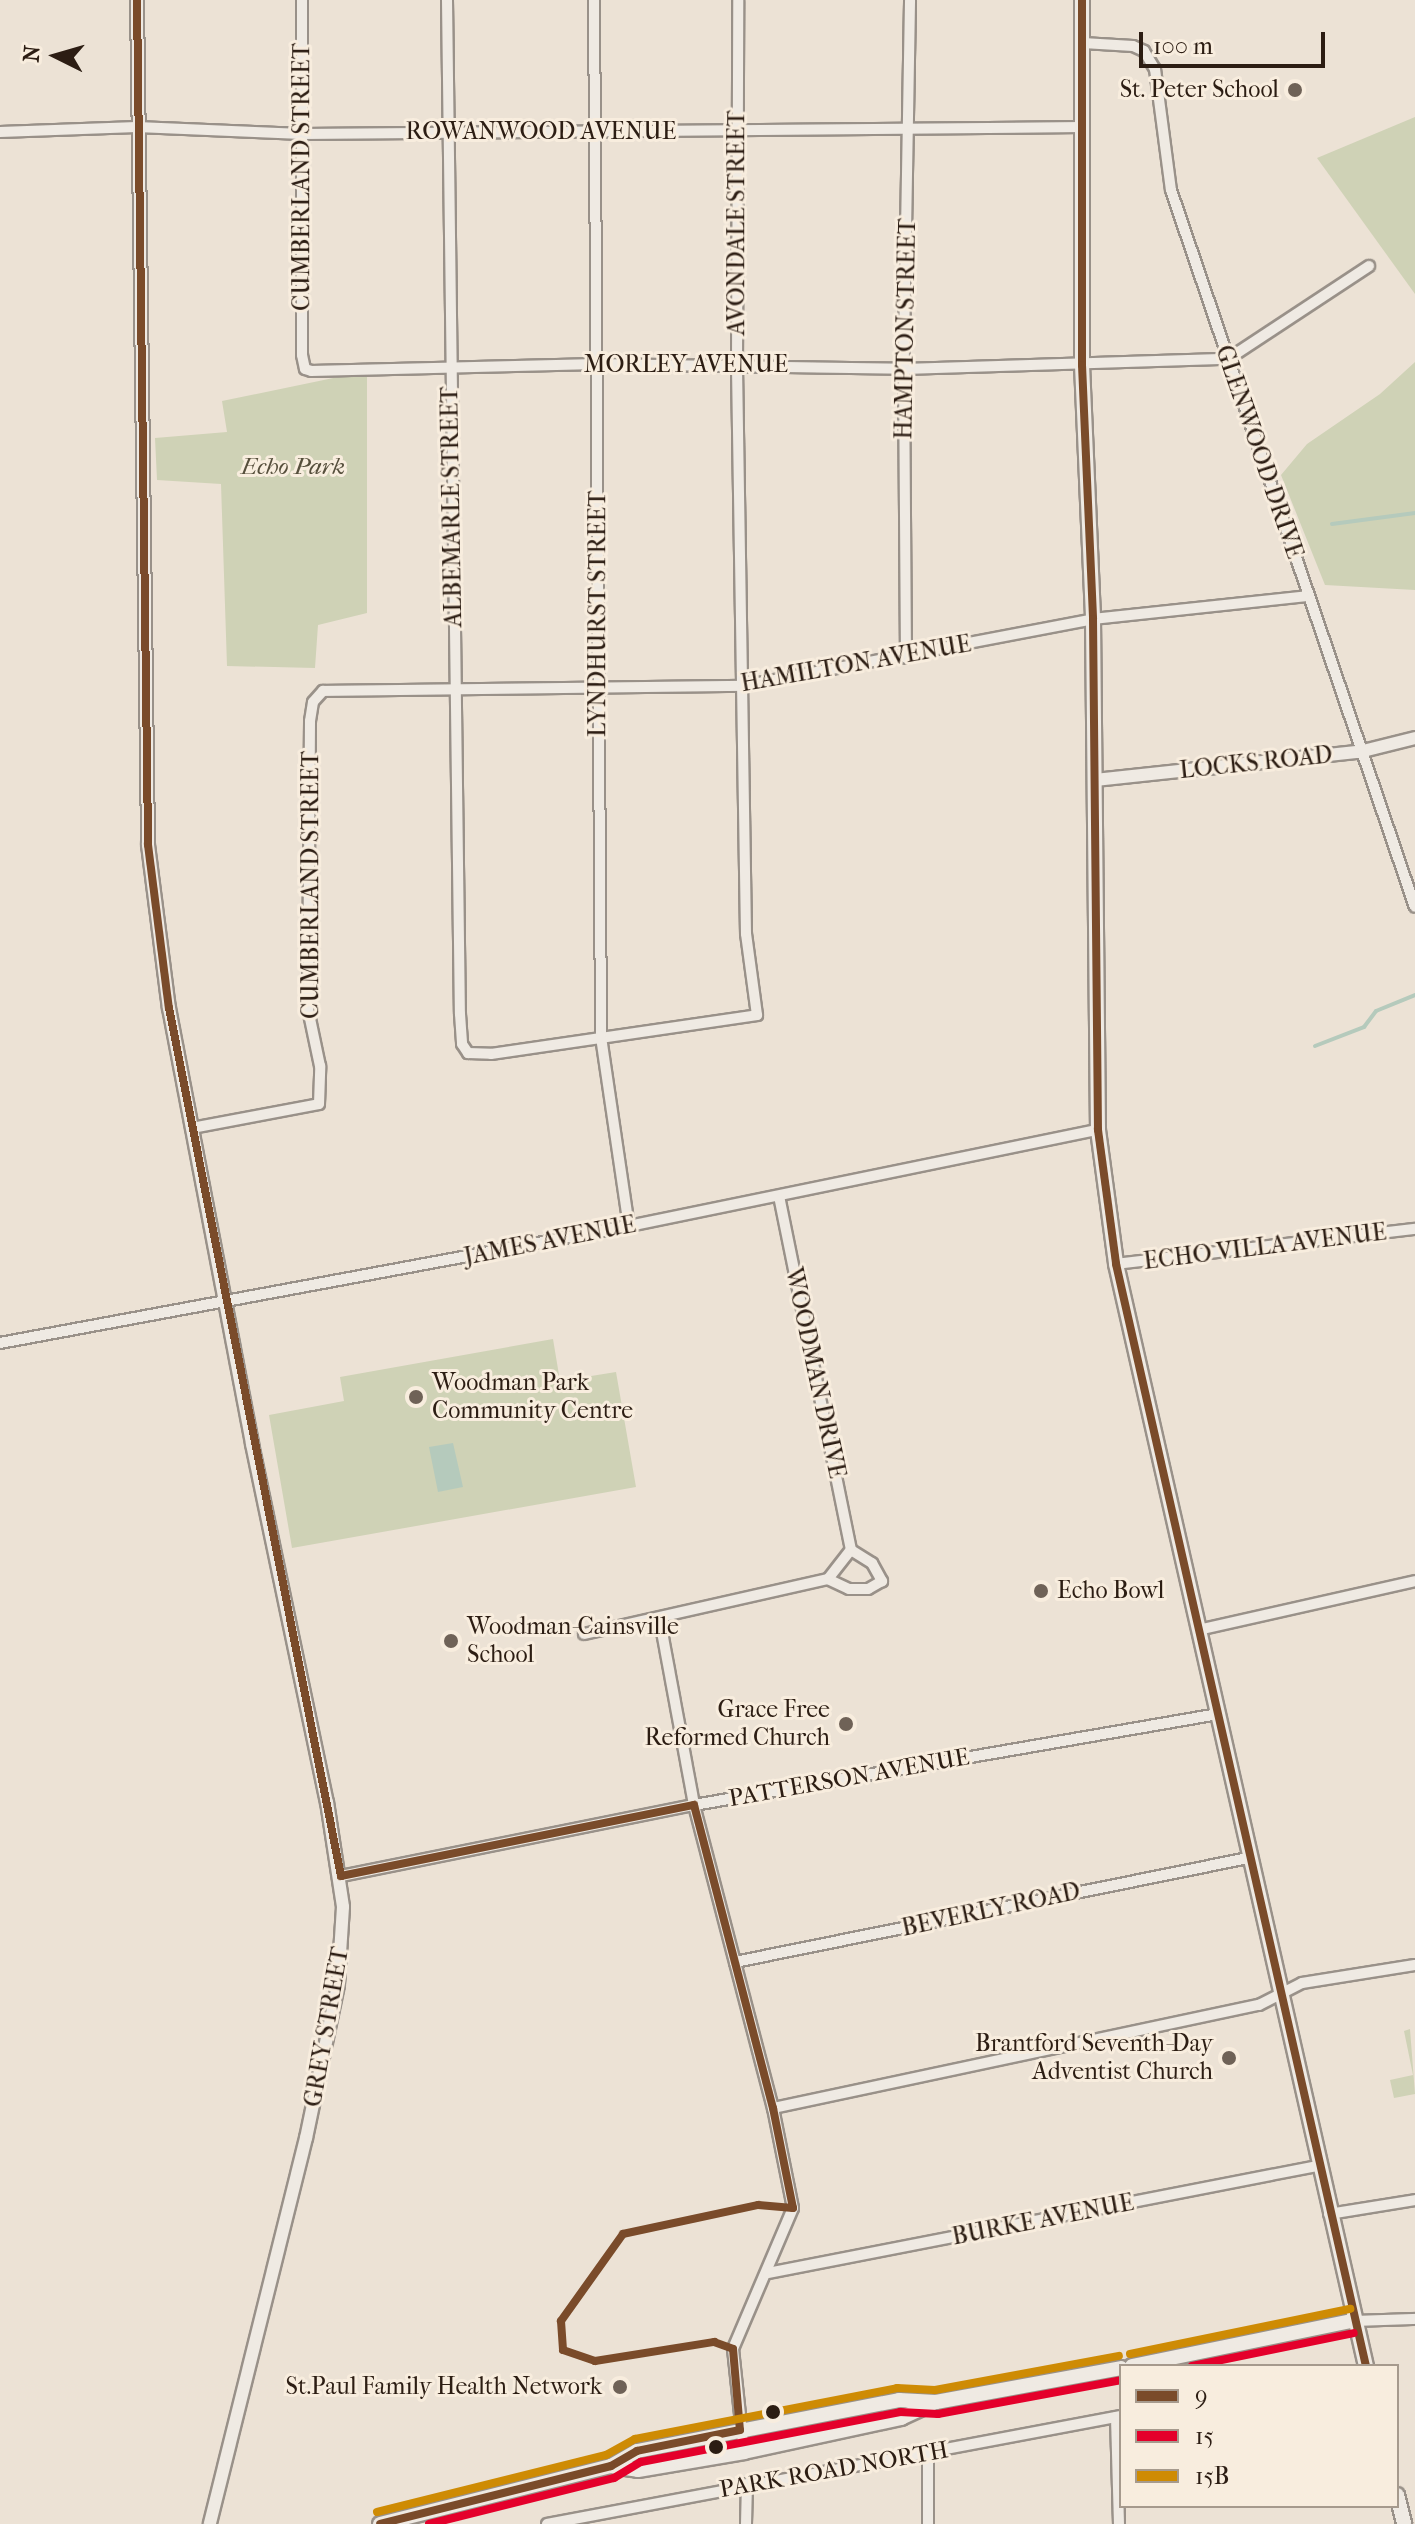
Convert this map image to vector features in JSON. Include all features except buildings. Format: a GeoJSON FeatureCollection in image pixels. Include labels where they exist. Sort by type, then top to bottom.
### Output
{"type":"FeatureCollection","features":[{"type":"Feature","properties":{"kind":"main road"},"geometry":{"type":"LineString","coordinates":[[1082,0],[1082,365],[1093,619],[1098,1130],[1116,1264],[1352,2321],[1365,2364]]}},
{"type":"Feature","properties":{"kind":"main road"},"geometry":{"type":"LineString","coordinates":[[1142,2364],[1352,2321]]}},
{"type":"Feature","properties":{"kind":"main road"},"geometry":{"type":"LineString","coordinates":[[380,2524],[611,2466],[637,2451],[899,2400],[936,2402],[1119,2368]]}},
{"type":"Feature","properties":{"kind":"main road"},"geometry":{"type":"LineString","coordinates":[[611,2466],[638,2470],[744,2452],[901,2418],[936,2402]]}},
{"type":"Feature","properties":{"kind":"main road"},"geometry":{"type":"LineString","coordinates":[[1399,2503],[1404,2524]]}},
{"type":"Feature","properties":{"kind":"street","name":"GREY STREET"},"geometry":{"type":"LineString","coordinates":[[137,0],[144,788],[159,941],[225,1301],[341,1876],[344,1935],[338,1985],[210,2524]]}},
{"type":"Feature","properties":{"kind":"street","name":"CUMBERLAND STREET"},"geometry":{"type":"LineString","coordinates":[[302,0],[302,355]]}},
{"type":"Feature","properties":{"kind":"street","name":"ALBEMARLE STREET"},"geometry":{"type":"LineString","coordinates":[[447,0],[454,690],[462,1044],[475,1054],[601,1037]]}},
{"type":"Feature","properties":{"kind":"street","name":"LYNDHURST STREET"},"geometry":{"type":"LineString","coordinates":[[594,0],[601,1037],[629,1226]]}},
{"type":"Feature","properties":{"kind":"street","name":"AVONDALE STREET"},"geometry":{"type":"LineString","coordinates":[[601,1037],[757,1015],[746,934],[737,365],[738,0]]}},
{"type":"Feature","properties":{"kind":"street","name":"HAMPTON STREET"},"geometry":{"type":"LineString","coordinates":[[906,658],[904,369],[911,129],[910,0]]}},
{"type":"Feature","properties":{"kind":"street","name":"GLENWOOD DRIVE"},"geometry":{"type":"LineString","coordinates":[[1083,43],[1117,42],[1150,58],[1171,190],[1359,752],[1415,907]]}},
{"type":"Feature","properties":{"kind":"street","name":"ROWANWOOD AVENUE"},"geometry":{"type":"LineString","coordinates":[[0,132],[137,127],[302,134],[1082,127]]}},
{"type":"Feature","properties":{"kind":"street"},"geometry":{"type":"LineString","coordinates":[[1228,359],[1369,266]]}},
{"type":"Feature","properties":{"kind":"street","name":"MORLEY AVENUE"},"geometry":{"type":"LineString","coordinates":[[302,355],[305,369],[318,371],[597,364],[904,369],[1228,359]]}},
{"type":"Feature","properties":{"kind":"street","name":"HAMILTON AVENUE"},"geometry":{"type":"LineString","coordinates":[[329,689],[743,686],[906,658],[1093,619],[1307,596]]}},
{"type":"Feature","properties":{"kind":"street","name":"CUMBERLAND STREET"},"geometry":{"type":"LineString","coordinates":[[192,1128],[319,1104],[320,1066],[308,1009],[310,721],[317,694],[329,689]]}},
{"type":"Feature","properties":{"kind":"street","name":"LOCKS ROAD"},"geometry":{"type":"LineString","coordinates":[[1095,780],[1359,752],[1415,738]]}},
{"type":"Feature","properties":{"kind":"street","name":"JAMES AVENUE"},"geometry":{"type":"LineString","coordinates":[[0,1343],[629,1226],[1098,1130]]}},
{"type":"Feature","properties":{"kind":"street","name":"WOODMAN DRIVE"},"geometry":{"type":"LineString","coordinates":[[779,1196],[851,1550]]}},
{"type":"Feature","properties":{"kind":"street","name":"ECHO VILLA AVENUE"},"geometry":{"type":"LineString","coordinates":[[1116,1264],[1415,1229]]}},
{"type":"Feature","properties":{"kind":"street"},"geometry":{"type":"LineString","coordinates":[[584,1634],[660,1621],[828,1579],[851,1550],[872,1563],[882,1581],[868,1589],[849,1589],[828,1579]]}},
{"type":"Feature","properties":{"kind":"street"},"geometry":{"type":"LineString","coordinates":[[1198,1630],[1415,1581]]}},
{"type":"Feature","properties":{"kind":"street"},"geometry":{"type":"LineString","coordinates":[[660,1621],[694,1805],[773,2108],[793,2208],[768,2273],[733,2349],[744,2452]]}},
{"type":"Feature","properties":{"kind":"street","name":"PATTERSON AVENUE"},"geometry":{"type":"LineString","coordinates":[[341,1876],[694,1805],[1218,1714]]}},
{"type":"Feature","properties":{"kind":"street","name":"BEVERLY ROAD"},"geometry":{"type":"LineString","coordinates":[[735,1962],[1248,1858]]}},
{"type":"Feature","properties":{"kind":"street"},"geometry":{"type":"LineString","coordinates":[[773,2108],[1282,1997],[1302,1983],[1415,1965]]}},
{"type":"Feature","properties":{"kind":"street","name":"BURKE AVENUE"},"geometry":{"type":"LineString","coordinates":[[768,2273],[1317,2166]]}},
{"type":"Feature","properties":{"kind":"street"},"geometry":{"type":"LineString","coordinates":[[1329,2214],[1415,2200]]}},
{"type":"Feature","properties":{"kind":"street"},"geometry":{"type":"LineString","coordinates":[[1352,2321],[1415,2319]]}},
{"type":"Feature","properties":{"kind":"street"},"geometry":{"type":"LineString","coordinates":[[1119,2417],[1119,2524]]}},
{"type":"Feature","properties":{"kind":"street","name":"PARK ROAD NORTH"},"geometry":{"type":"LineString","coordinates":[[547,2524],[747,2484],[928,2454],[1119,2417]]}},
{"type":"Feature","properties":{"kind":"street"},"geometry":{"type":"LineString","coordinates":[[928,2454],[928,2524]]}},
{"type":"Feature","properties":{"kind":"street"},"geometry":{"type":"LineString","coordinates":[[746,2524],[747,2484]]}},
{"type":"Feature","properties":{"kind":"green space"},"geometry":{"type":"Polygon","coordinates":[[[1415,117],[1415,294],[1317,158],[1415,117]]]}},
{"type":"Feature","properties":{"kind":"green space"},"geometry":{"type":"Polygon","coordinates":[[[1415,362],[1415,590],[1325,585],[1281,475],[1307,444],[1380,394],[1415,362]]]}},
{"type":"Feature","properties":{"kind":"green space","name":"Echo Park"},"geometry":{"type":"Polygon","coordinates":[[[367,371],[367,613],[318,625],[315,668],[227,666],[221,484],[157,480],[155,438],[227,432],[222,401],[367,371]]]}},
{"type":"Feature","properties":{"kind":"green space"},"geometry":{"type":"Polygon","coordinates":[[[553,1339],[560,1381],[616,1372],[636,1487],[292,1548],[269,1415],[344,1401],[340,1377],[553,1339]]]}},
{"type":"Feature","properties":{"kind":"green space"},"geometry":{"type":"Polygon","coordinates":[[[1410,2029],[1415,2094],[1394,2098],[1390,2080],[1413,2075],[1404,2031],[1410,2029]]]}},
{"type":"Feature","properties":{"kind":"shaded area"},"geometry":{"type":"Polygon","coordinates":[[[453,1443],[463,1487],[438,1492],[429,1447],[453,1443]]]}},
{"type":"Feature","properties":{"kind":"waterway"},"geometry":{"type":"LineString","coordinates":[[1332,524],[1415,513]]}},
{"type":"Feature","properties":{"kind":"waterway"},"geometry":{"type":"LineString","coordinates":[[1315,1046],[1364,1027],[1376,1011],[1415,995]]}},
{"type":"Feature","properties":{"kind":"transit line","name":"9"},"geometry":{"type":"LineString","coordinates":[[137,0],[148,845],[169,1008],[341,1876],[694,1805],[773,2108],[793,2208],[758,2205],[623,2234],[561,2321],[563,2350],[595,2361],[714,2342],[733,2349],[740,2430],[637,2451],[611,2466],[380,2524]]}},
{"type":"Feature","properties":{"kind":"transit line","name":"9"},"geometry":{"type":"LineString","coordinates":[[1082,0],[1082,365],[1093,619],[1098,1130],[1116,1264],[1366,2364]]}},
{"type":"Feature","properties":{"kind":"transit line","name":"15B"},"geometry":{"type":"LineString","coordinates":[[1130,2354],[1350,2309]]}},
{"type":"Feature","properties":{"kind":"transit line","name":"15"},"geometry":{"type":"LineString","coordinates":[[1202,2364],[1354,2333]]}},
{"type":"Feature","properties":{"kind":"transit line","name":"15B"},"geometry":{"type":"LineString","coordinates":[[377,2512],[606,2455],[635,2439],[897,2388],[935,2390],[1119,2356]]}},
{"type":"Feature","properties":{"kind":"transit line","name":"15"},"geometry":{"type":"LineString","coordinates":[[429,2524],[614,2478],[641,2462],[900,2412],[938,2414],[1119,2380]]}},
{"type":"Feature","properties":{"kind":"place","name":"St. Peter School"},"geometry":{"type":"Point","coordinates":[1295,90]}},
{"type":"Feature","properties":{"kind":"place","name":"Woodman Park Community Centre"},"geometry":{"type":"Point","coordinates":[416,1397]}},
{"type":"Feature","properties":{"kind":"place","name":"Echo Bowl"},"geometry":{"type":"Point","coordinates":[1041,1591]}},
{"type":"Feature","properties":{"kind":"place","name":"Woodman-Cainsville School"},"geometry":{"type":"Point","coordinates":[451,1641]}},
{"type":"Feature","properties":{"kind":"place","name":"Grace Free Reformed Church"},"geometry":{"type":"Point","coordinates":[846,1724]}},
{"type":"Feature","properties":{"kind":"place","name":"Brantford Seventh-Day Adventist Church"},"geometry":{"type":"Point","coordinates":[1229,2058]}},
{"type":"Feature","properties":{"kind":"place","name":"St.Paul Family Health Network"},"geometry":{"type":"Point","coordinates":[620,2387]}}]}
